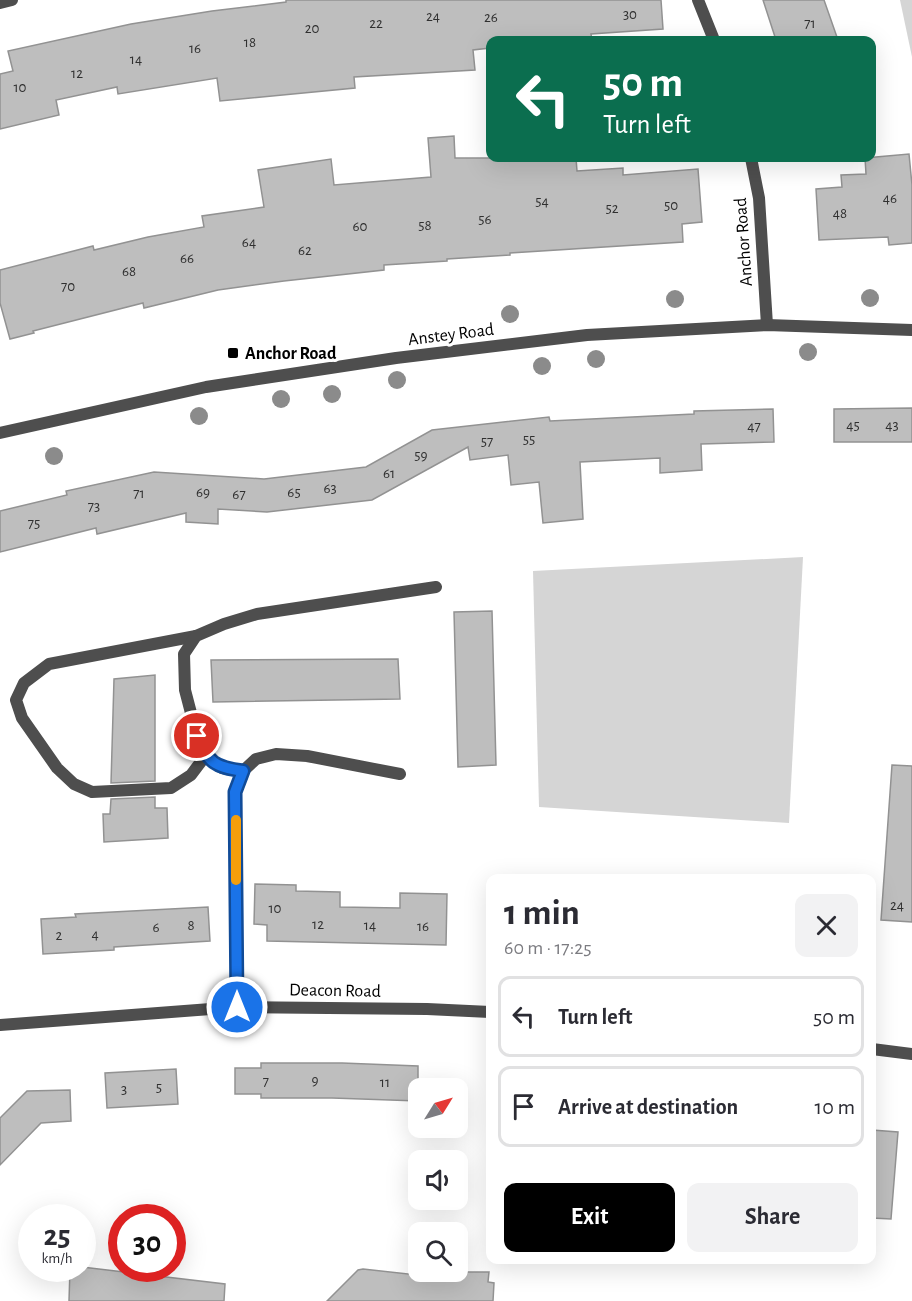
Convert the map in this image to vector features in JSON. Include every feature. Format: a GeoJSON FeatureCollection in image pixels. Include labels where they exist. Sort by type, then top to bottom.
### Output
{"type":"FeatureCollection","features":[{"type":"Feature","properties":{"kind":"street"},"geometry":{"type":"LineString","coordinates":[[0,3],[12,0]]}},
{"type":"Feature","properties":{"kind":"street"},"geometry":{"type":"LineString","coordinates":[[698,0],[712,36]]}},
{"type":"Feature","properties":{"kind":"street","name":"Anchor Road"},"geometry":{"type":"LineString","coordinates":[[752,162],[759,198],[767,325]]}},
{"type":"Feature","properties":{"kind":"street","name":"Anstey Road"},"geometry":{"type":"LineString","coordinates":[[0,433],[206,387],[396,358],[587,335],[767,325],[912,330]]}},
{"type":"Feature","properties":{"kind":"street"},"geometry":{"type":"LineString","coordinates":[[206,755],[191,775],[171,788],[92,792],[74,784],[57,768],[22,718],[16,700],[24,684],[50,664],[196,636],[257,614],[436,587]]}},
{"type":"Feature","properties":{"kind":"street"},"geometry":{"type":"LineString","coordinates":[[196,636],[184,654],[185,690],[197,736],[206,755],[222,768],[243,771]]}},
{"type":"Feature","properties":{"kind":"street"},"geometry":{"type":"LineString","coordinates":[[237,1007],[235,792],[243,771],[256,759],[276,754],[307,756],[400,774]]}},
{"type":"Feature","properties":{"kind":"street","name":"Deacon Road"},"geometry":{"type":"LineString","coordinates":[[0,1025],[237,1007],[486,1012]]}},
{"type":"Feature","properties":{"kind":"street"},"geometry":{"type":"LineString","coordinates":[[876,1050],[912,1054]]}},
{"type":"Feature","properties":{"kind":"shaded area"},"geometry":{"type":"Polygon","coordinates":[[[900,0],[912,0],[912,57],[900,0]]]}},
{"type":"Feature","properties":{"kind":"shaded area"},"geometry":{"type":"Polygon","coordinates":[[[803,557],[789,823],[539,807],[533,571],[803,557]]]}},
{"type":"Feature","properties":{"kind":"building"},"geometry":{"type":"Polygon","coordinates":[[[286,0],[661,0],[663,29],[591,34],[591,36],[486,36],[486,48],[473,50],[475,70],[354,77],[355,88],[220,101],[217,78],[118,94],[117,87],[56,100],[59,115],[0,129],[0,74],[13,71],[8,51],[131,24],[286,2],[286,0]]]}},
{"type":"Feature","properties":{"kind":"building"},"geometry":{"type":"Polygon","coordinates":[[[763,0],[824,0],[837,36],[775,36],[763,0]]]}},
{"type":"Feature","properties":{"kind":"building"},"geometry":{"type":"Polygon","coordinates":[[[454,136],[455,158],[486,158],[486,162],[576,162],[577,171],[623,168],[623,175],[698,169],[702,222],[682,224],[683,242],[510,253],[510,255],[447,259],[447,261],[384,265],[384,270],[218,290],[144,308],[143,303],[10,339],[0,303],[0,270],[93,246],[94,250],[204,227],[202,216],[264,207],[258,170],[331,159],[334,185],[431,177],[428,138],[454,136]]]}},
{"type":"Feature","properties":{"kind":"building"},"geometry":{"type":"Polygon","coordinates":[[[909,154],[912,185],[912,243],[889,245],[888,237],[819,240],[816,189],[842,187],[841,175],[866,174],[865,162],[876,162],[876,157],[909,154]]]}},
{"type":"Feature","properties":{"kind":"building"},"geometry":{"type":"Polygon","coordinates":[[[912,408],[912,442],[834,442],[834,409],[912,408]]]}},
{"type":"Feature","properties":{"kind":"building"},"geometry":{"type":"Polygon","coordinates":[[[773,409],[774,442],[701,444],[702,470],[660,473],[660,458],[580,462],[583,519],[543,523],[539,482],[511,485],[508,455],[470,460],[468,447],[372,500],[267,512],[218,509],[218,524],[186,522],[186,513],[97,534],[96,528],[0,552],[0,511],[67,495],[66,491],[154,472],[264,479],[366,467],[432,430],[549,417],[550,421],[694,414],[694,411],[773,409]]]}},
{"type":"Feature","properties":{"kind":"building"},"geometry":{"type":"Polygon","coordinates":[[[492,611],[496,765],[458,767],[454,612],[492,611]]]}},
{"type":"Feature","properties":{"kind":"building"},"geometry":{"type":"Polygon","coordinates":[[[398,659],[400,699],[213,702],[211,660],[398,659]]]}},
{"type":"Feature","properties":{"kind":"building"},"geometry":{"type":"Polygon","coordinates":[[[155,675],[155,781],[111,783],[114,679],[155,675]]]}},
{"type":"Feature","properties":{"kind":"building"},"geometry":{"type":"Polygon","coordinates":[[[892,765],[912,766],[912,922],[881,920],[892,765]]]}},
{"type":"Feature","properties":{"kind":"building"},"geometry":{"type":"Polygon","coordinates":[[[155,797],[155,808],[167,808],[168,838],[104,842],[103,814],[110,814],[111,799],[155,797]]]}},
{"type":"Feature","properties":{"kind":"building"},"geometry":{"type":"Polygon","coordinates":[[[255,884],[296,885],[296,891],[340,892],[340,907],[400,908],[400,893],[447,894],[446,945],[267,941],[267,925],[254,924],[255,884]]]}},
{"type":"Feature","properties":{"kind":"building"},"geometry":{"type":"Polygon","coordinates":[[[208,907],[210,941],[43,954],[41,919],[76,917],[75,914],[208,907]]]}},
{"type":"Feature","properties":{"kind":"building"},"geometry":{"type":"Polygon","coordinates":[[[261,1063],[418,1066],[418,1078],[408,1078],[408,1101],[261,1098],[261,1094],[235,1094],[235,1068],[261,1068],[261,1063]]]}},
{"type":"Feature","properties":{"kind":"building"},"geometry":{"type":"Polygon","coordinates":[[[176,1069],[178,1104],[107,1108],[105,1073],[176,1069]]]}},
{"type":"Feature","properties":{"kind":"building"},"geometry":{"type":"Polygon","coordinates":[[[70,1090],[71,1121],[41,1123],[0,1165],[0,1118],[27,1091],[70,1090]]]}},
{"type":"Feature","properties":{"kind":"building"},"geometry":{"type":"Polygon","coordinates":[[[876,1130],[898,1132],[891,1219],[876,1218],[876,1130]]]}},
{"type":"Feature","properties":{"kind":"building"},"geometry":{"type":"Polygon","coordinates":[[[96,1269],[108,1270],[108,1282],[186,1282],[186,1279],[225,1284],[224,1301],[69,1301],[70,1282],[96,1282],[96,1269]]]}},
{"type":"Feature","properties":{"kind":"building"},"geometry":{"type":"Polygon","coordinates":[[[358,1270],[408,1274],[408,1282],[468,1282],[468,1272],[489,1272],[488,1282],[494,1283],[493,1301],[327,1301],[358,1270]]]}},
{"type":"Feature","properties":{"kind":"slow traffic"},"geometry":{"type":"LineString","coordinates":[[236,820],[236,880]]}},
{"type":"Feature","properties":{"kind":"place","name":"Anchor Road"},"geometry":{"type":"Point","coordinates":[233,353]}},
{"type":"Feature","properties":{"kind":"route"},"geometry":{"type":"LineString","coordinates":[[197,736],[206,755],[222,768],[243,771],[235,792],[237,1007]]}}]}
